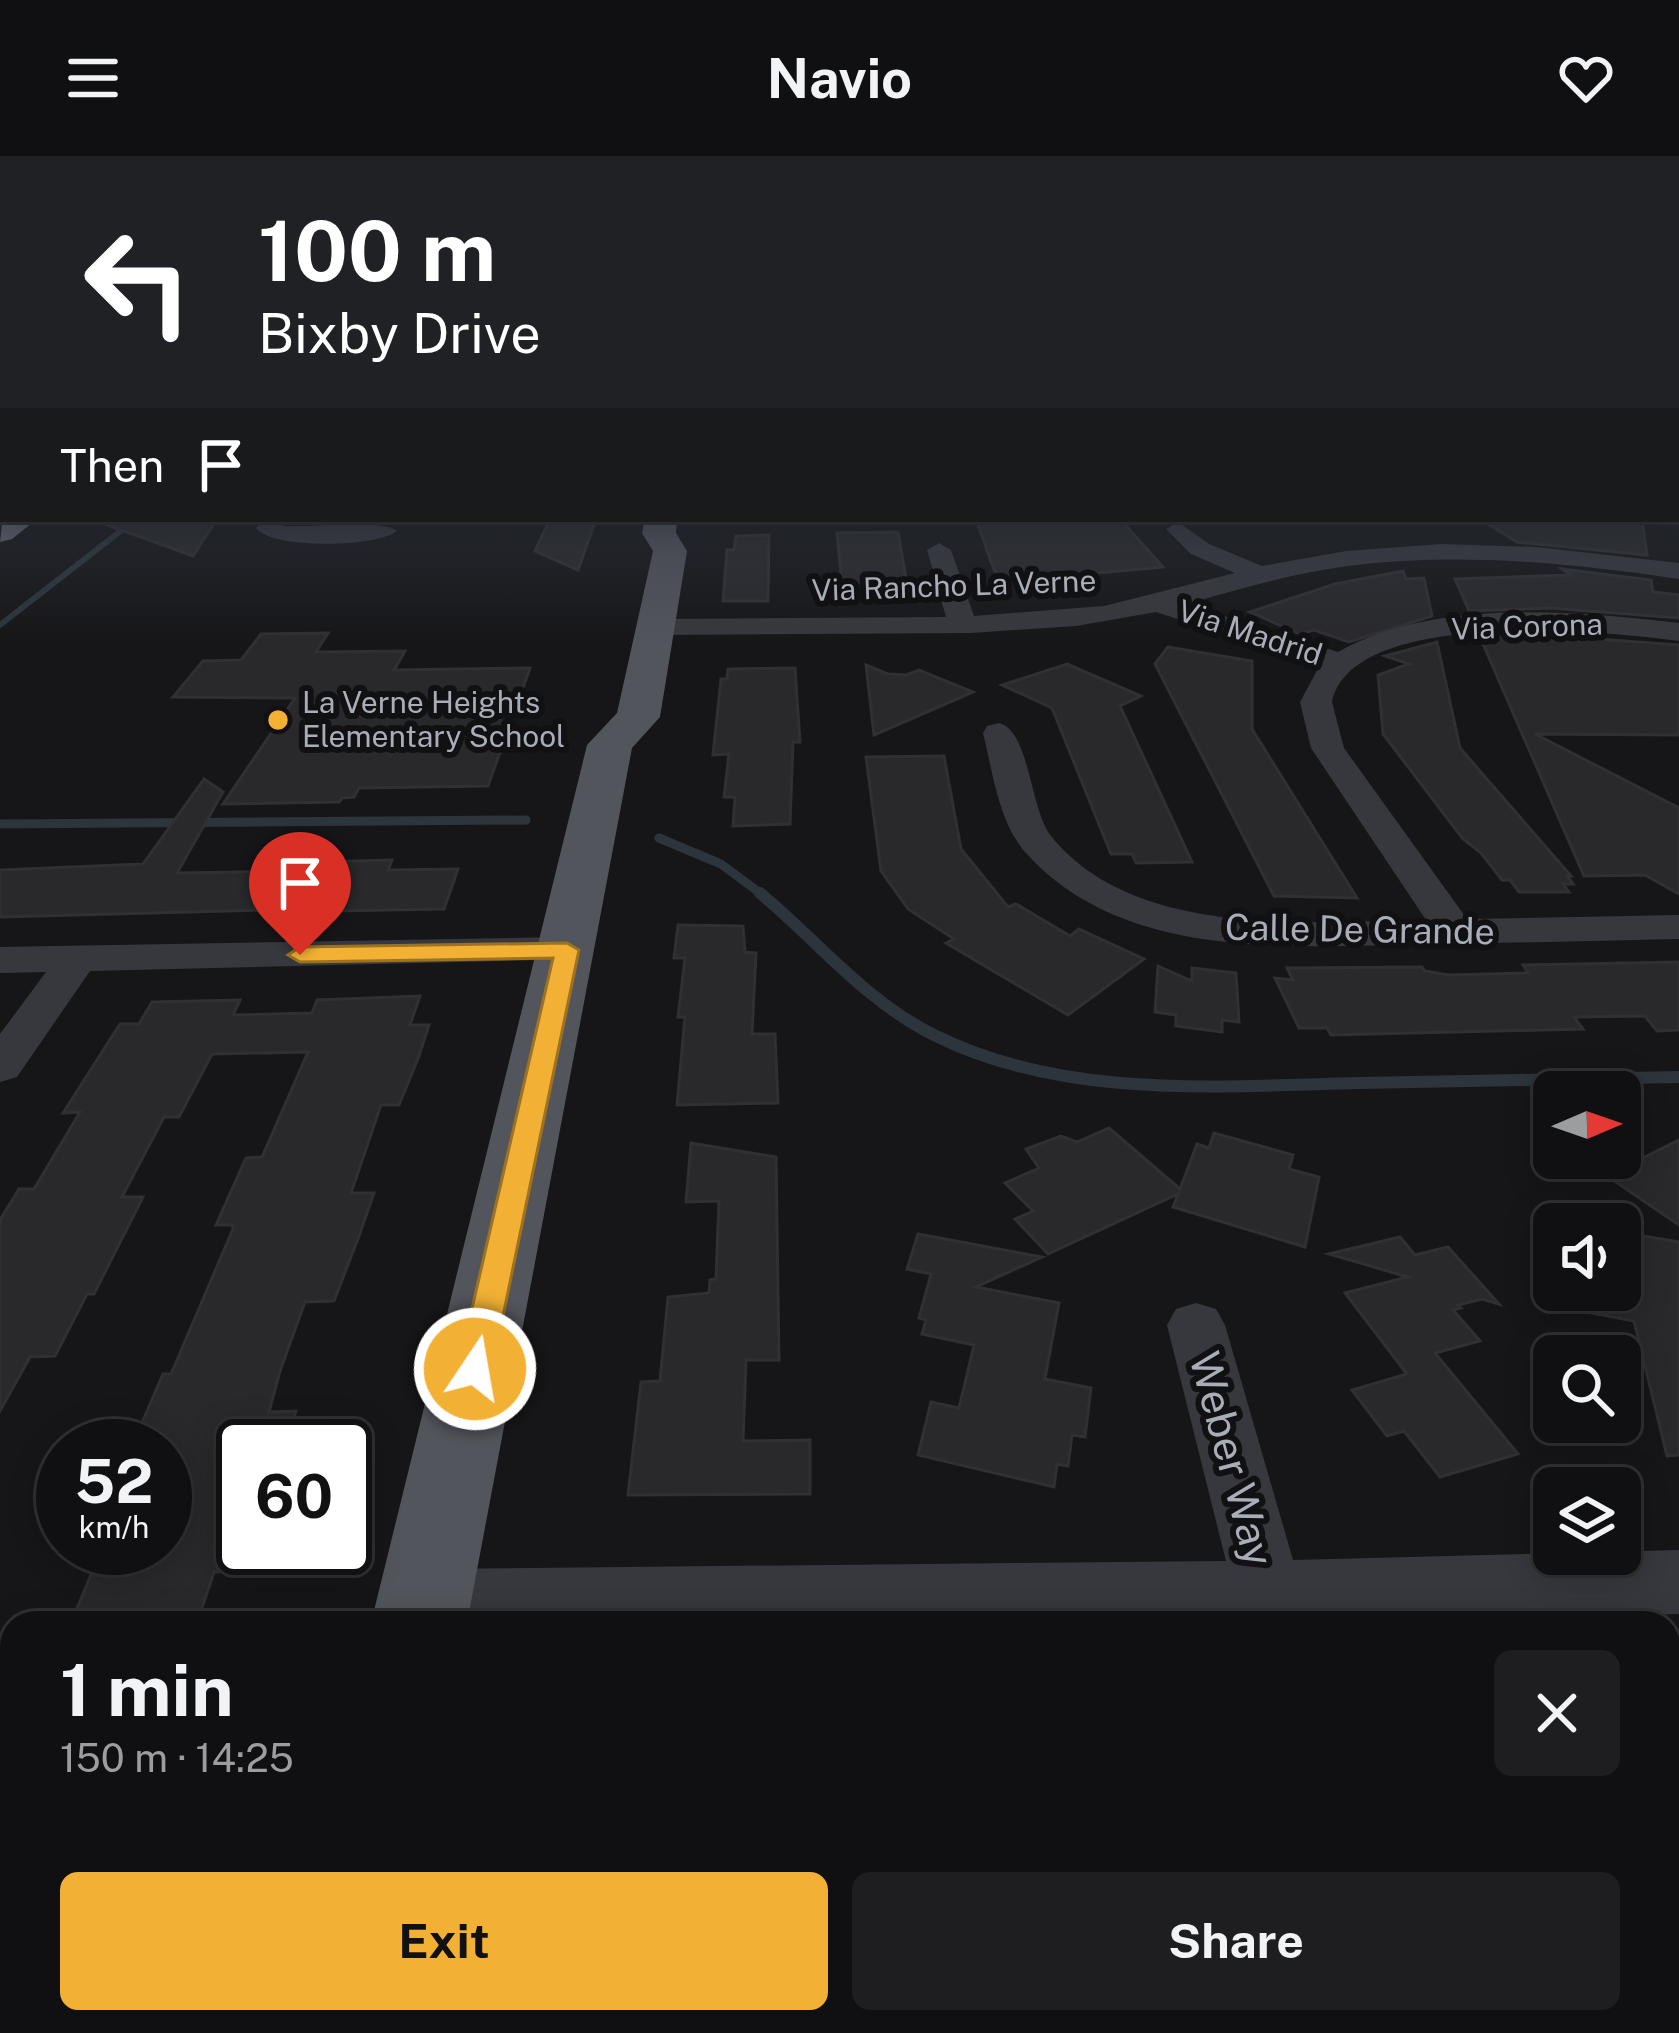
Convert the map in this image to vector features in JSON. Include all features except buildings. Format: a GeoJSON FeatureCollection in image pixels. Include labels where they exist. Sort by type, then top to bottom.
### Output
{"type":"FeatureCollection","features":[{"type":"Feature","properties":{"kind":"main road"},"geometry":{"type":"LineString","coordinates":[[422,1611],[610,745],[638,717],[670,551],[660,526],[637,551],[595,718],[610,745]]}},
{"type":"Feature","properties":{"kind":"street"},"geometry":{"type":"LineString","coordinates":[[274,522],[268,528],[272,533],[290,536],[386,531]]}},
{"type":"Feature","properties":{"kind":"street"},"geometry":{"type":"LineString","coordinates":[[1436,524],[1461,549]]}},
{"type":"Feature","properties":{"kind":"street"},"geometry":{"type":"LineString","coordinates":[[1178,529],[1200,549],[1258,574]]}},
{"type":"Feature","properties":{"kind":"street","name":"Via Rancho La Verne"},"geometry":{"type":"LineString","coordinates":[[656,627],[1077,618],[1160,604],[1258,574],[1352,557],[1461,549],[1563,555],[1678,570]]}},
{"type":"Feature","properties":{"kind":"street"},"geometry":{"type":"LineString","coordinates":[[940,550],[962,623]]}},
{"type":"Feature","properties":{"kind":"street","name":"Via Madrid"},"geometry":{"type":"LineString","coordinates":[[1160,604],[1340,662]]}},
{"type":"Feature","properties":{"kind":"street","name":"Via Corona"},"geometry":{"type":"LineString","coordinates":[[1340,662],[1379,644],[1490,622],[1571,621],[1679,632]]}},
{"type":"Feature","properties":{"kind":"street"},"geometry":{"type":"LineString","coordinates":[[1340,662],[1317,690],[1317,718],[1328,748],[1455,932]]}},
{"type":"Feature","properties":{"kind":"street","name":"Calle De Grande"},"geometry":{"type":"LineString","coordinates":[[999,733],[1034,839],[1094,891],[1149,914],[1204,927],[1272,934],[1679,927]]}},
{"type":"Feature","properties":{"kind":"street"},"geometry":{"type":"LineString","coordinates":[[0,960],[567,950]]}},
{"type":"Feature","properties":{"kind":"street"},"geometry":{"type":"LineString","coordinates":[[0,1067],[77,958]]}},
{"type":"Feature","properties":{"kind":"street","name":"Weber Way"},"geometry":{"type":"LineString","coordinates":[[1196,1325],[1268,1593]]}},
{"type":"Feature","properties":{"kind":"street"},"geometry":{"type":"LineString","coordinates":[[467,1611],[1679,1582]]}},
{"type":"Feature","properties":{"kind":"waterway"},"geometry":{"type":"LineString","coordinates":[[0,625],[132,522]]}},
{"type":"Feature","properties":{"kind":"waterway"},"geometry":{"type":"LineString","coordinates":[[0,824],[526,820]]}},
{"type":"Feature","properties":{"kind":"waterway"},"geometry":{"type":"LineString","coordinates":[[659,838],[721,864],[760,893]]}},
{"type":"Feature","properties":{"kind":"waterway"},"geometry":{"type":"LineString","coordinates":[[760,893],[764,896]]}},
{"type":"Feature","properties":{"kind":"waterway"},"geometry":{"type":"LineString","coordinates":[[760,893],[865,989],[911,1022],[986,1057],[1037,1071],[1090,1080],[1198,1086],[1679,1077]]}},
{"type":"Feature","properties":{"kind":"place","name":"La Verne Heights Elementary School"},"geometry":{"type":"Point","coordinates":[278,720]}},
{"type":"Feature","properties":{"kind":"route"},"geometry":{"type":"LineString","coordinates":[[300,955],[567,950],[475,1369]]}}]}
